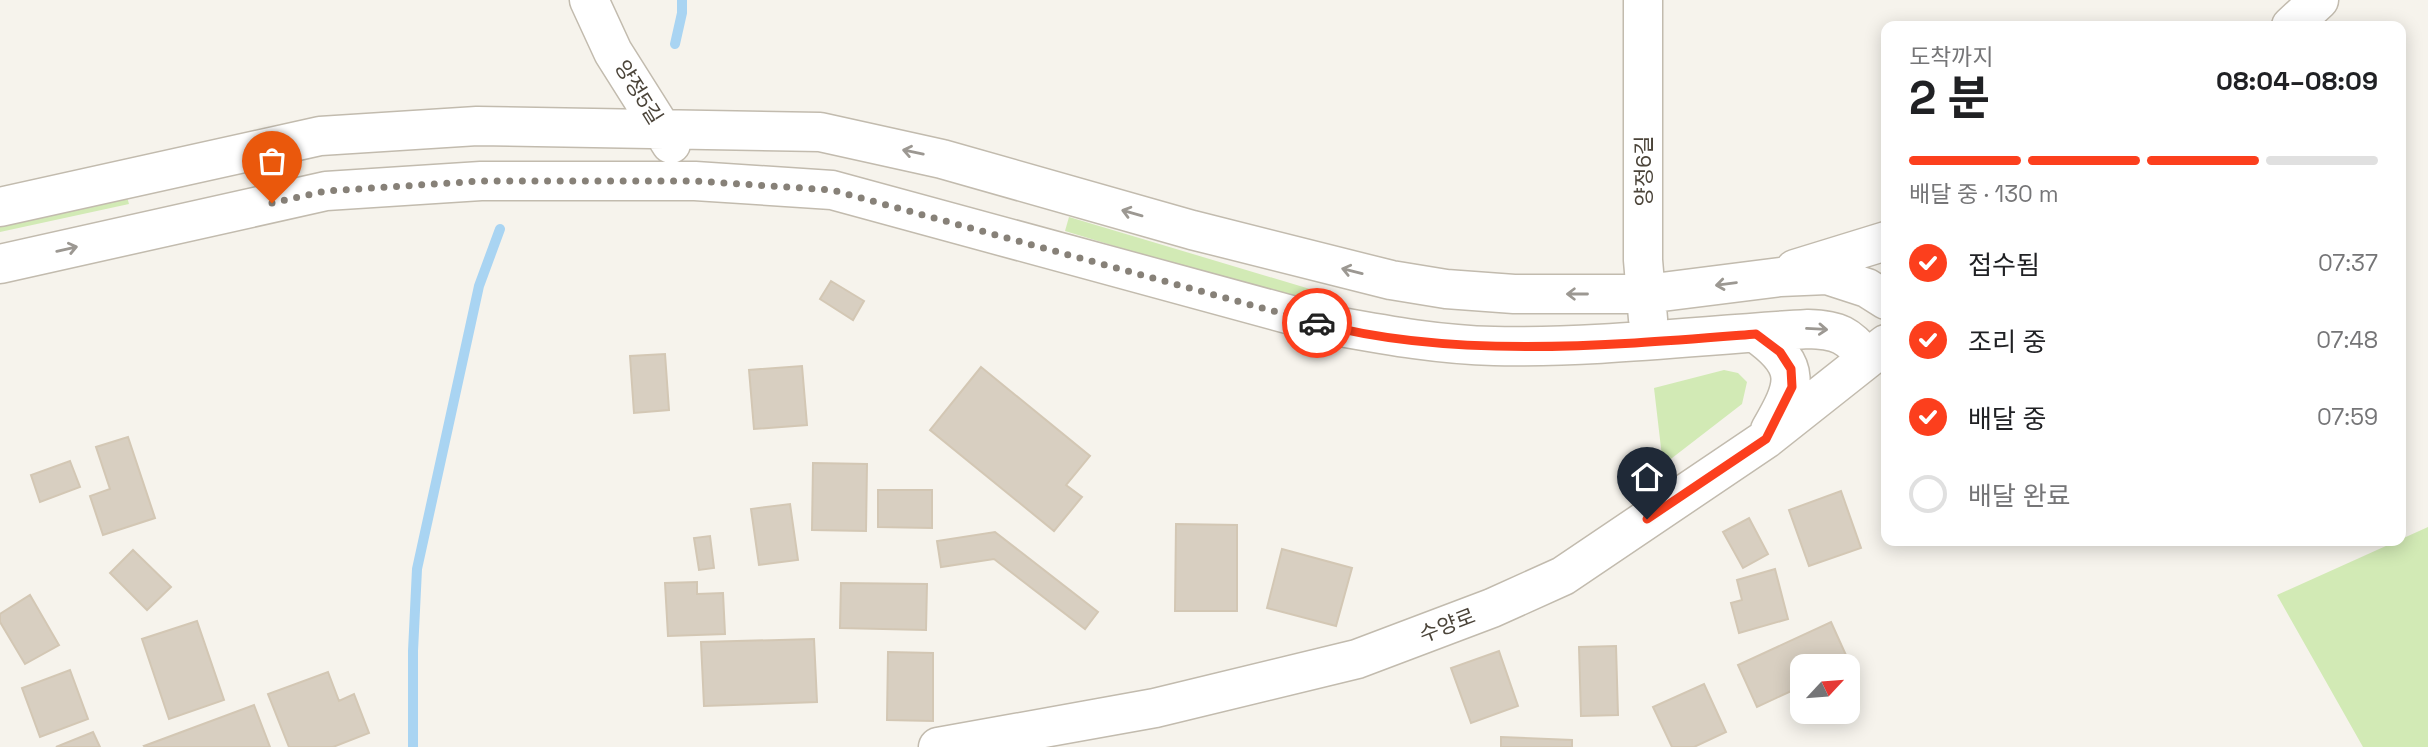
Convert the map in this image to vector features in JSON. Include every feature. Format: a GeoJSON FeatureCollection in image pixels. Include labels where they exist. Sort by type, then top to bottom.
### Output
{"type":"FeatureCollection","features":[{"type":"Feature","properties":{"kind":"street","name":"양정5길"},"geometry":{"type":"LineString","coordinates":[[589,0],[613,51],[695,181]]}},
{"type":"Feature","properties":{"kind":"street","name":"양정6길"},"geometry":{"type":"LineString","coordinates":[[1643,0],[1643,260],[1650,342]]}},
{"type":"Feature","properties":{"kind":"street"},"geometry":{"type":"LineString","coordinates":[[2296,21],[2319,0]]}},
{"type":"Feature","properties":{"kind":"street"},"geometry":{"type":"LineString","coordinates":[[0,207],[320,136],[477,126],[820,132],[942,159],[1192,230],[1391,280],[1446,289],[1514,293],[1646,294],[1780,277],[1827,275],[1867,288],[1881,297]]}},
{"type":"Feature","properties":{"kind":"street"},"geometry":{"type":"LineString","coordinates":[[0,264],[326,191],[481,181],[695,181],[832,190],[1324,324],[1399,338],[1492,346],[1650,342],[1808,328],[1833,330],[1877,351]]}},
{"type":"Feature","properties":{"kind":"street"},"geometry":{"type":"LineString","coordinates":[[1780,277],[1806,264],[1881,242]]}},
{"type":"Feature","properties":{"kind":"street"},"geometry":{"type":"LineString","coordinates":[[1756,334],[1780,352],[1791,369],[1792,387],[1766,439]]}},
{"type":"Feature","properties":{"kind":"street","name":"수양로"},"geometry":{"type":"LineString","coordinates":[[938,747],[1155,708],[1357,659],[1492,608],[1563,576],[1766,439],[1877,351]]}},
{"type":"Feature","properties":{"kind":"green space"},"geometry":{"type":"Polygon","coordinates":[[[127,197],[129,204],[0,232],[0,224],[127,197]]]}},
{"type":"Feature","properties":{"kind":"green space"},"geometry":{"type":"Polygon","coordinates":[[[1069,217],[1330,295],[1325,310],[1065,231],[1069,217]]]}},
{"type":"Feature","properties":{"kind":"green space"},"geometry":{"type":"Polygon","coordinates":[[[1724,370],[1738,373],[1747,382],[1742,404],[1663,465],[1654,388],[1724,370]]]}},
{"type":"Feature","properties":{"kind":"green space"},"geometry":{"type":"Polygon","coordinates":[[[2428,527],[2428,747],[2363,747],[2277,595],[2386,546],[2406,546],[2406,537],[2428,527]]]}},
{"type":"Feature","properties":{"kind":"building"},"geometry":{"type":"Polygon","coordinates":[[[831,281],[864,301],[853,320],[820,299],[831,281]]]}},
{"type":"Feature","properties":{"kind":"building"},"geometry":{"type":"Polygon","coordinates":[[[665,354],[669,410],[634,413],[630,356],[665,354]]]}},
{"type":"Feature","properties":{"kind":"building"},"geometry":{"type":"Polygon","coordinates":[[[802,366],[807,425],[754,429],[749,370],[802,366]]]}},
{"type":"Feature","properties":{"kind":"building"},"geometry":{"type":"Polygon","coordinates":[[[981,367],[1090,456],[1066,485],[1082,497],[1054,531],[930,430],[981,367]]]}},
{"type":"Feature","properties":{"kind":"building"},"geometry":{"type":"Polygon","coordinates":[[[128,437],[155,518],[103,535],[90,496],[110,489],[96,447],[128,437]]]}},
{"type":"Feature","properties":{"kind":"building"},"geometry":{"type":"Polygon","coordinates":[[[70,461],[80,487],[40,502],[31,475],[70,461]]]}},
{"type":"Feature","properties":{"kind":"building"},"geometry":{"type":"Polygon","coordinates":[[[813,463],[867,464],[866,531],[812,530],[813,463]]]}},
{"type":"Feature","properties":{"kind":"building"},"geometry":{"type":"Polygon","coordinates":[[[878,490],[932,490],[932,528],[878,527],[878,490]]]}},
{"type":"Feature","properties":{"kind":"building"},"geometry":{"type":"Polygon","coordinates":[[[1841,491],[1861,548],[1809,566],[1789,510],[1841,491]]]}},
{"type":"Feature","properties":{"kind":"building"},"geometry":{"type":"Polygon","coordinates":[[[790,504],[798,560],[759,565],[751,509],[790,504]]]}},
{"type":"Feature","properties":{"kind":"building"},"geometry":{"type":"Polygon","coordinates":[[[1749,518],[1768,554],[1743,568],[1723,532],[1749,518]]]}},
{"type":"Feature","properties":{"kind":"building"},"geometry":{"type":"Polygon","coordinates":[[[1176,524],[1237,525],[1237,611],[1175,611],[1176,524]]]}},
{"type":"Feature","properties":{"kind":"building"},"geometry":{"type":"Polygon","coordinates":[[[995,532],[1098,612],[1085,629],[994,559],[941,567],[937,541],[995,532]]]}},
{"type":"Feature","properties":{"kind":"building"},"geometry":{"type":"Polygon","coordinates":[[[710,536],[714,568],[699,570],[694,538],[710,536]]]}},
{"type":"Feature","properties":{"kind":"building"},"geometry":{"type":"Polygon","coordinates":[[[1282,549],[1352,568],[1336,626],[1267,608],[1282,549]]]}},
{"type":"Feature","properties":{"kind":"building"},"geometry":{"type":"Polygon","coordinates":[[[133,550],[171,587],[147,610],[110,573],[133,550]]]}},
{"type":"Feature","properties":{"kind":"building"},"geometry":{"type":"Polygon","coordinates":[[[1775,569],[1788,619],[1739,633],[1731,603],[1742,600],[1737,580],[1775,569]]]}},
{"type":"Feature","properties":{"kind":"building"},"geometry":{"type":"Polygon","coordinates":[[[697,582],[697,594],[723,593],[725,634],[668,636],[665,583],[697,582]]]}},
{"type":"Feature","properties":{"kind":"building"},"geometry":{"type":"Polygon","coordinates":[[[841,583],[927,584],[926,630],[840,628],[841,583]]]}},
{"type":"Feature","properties":{"kind":"building"},"geometry":{"type":"Polygon","coordinates":[[[30,595],[59,645],[25,664],[0,622],[0,614],[30,595]]]}},
{"type":"Feature","properties":{"kind":"building"},"geometry":{"type":"Polygon","coordinates":[[[197,621],[224,700],[169,719],[142,639],[197,621]]]}},
{"type":"Feature","properties":{"kind":"building"},"geometry":{"type":"Polygon","coordinates":[[[1831,622],[1845,654],[1790,654],[1790,692],[1757,707],[1738,665],[1831,622]]]}},
{"type":"Feature","properties":{"kind":"building"},"geometry":{"type":"Polygon","coordinates":[[[814,639],[817,702],[704,706],[701,642],[814,639]]]}},
{"type":"Feature","properties":{"kind":"building"},"geometry":{"type":"Polygon","coordinates":[[[1616,646],[1618,715],[1581,716],[1579,647],[1616,646]]]}},
{"type":"Feature","properties":{"kind":"building"},"geometry":{"type":"Polygon","coordinates":[[[1499,651],[1518,706],[1471,723],[1451,668],[1499,651]]]}},
{"type":"Feature","properties":{"kind":"building"},"geometry":{"type":"Polygon","coordinates":[[[888,652],[933,653],[933,721],[887,720],[888,652]]]}},
{"type":"Feature","properties":{"kind":"building"},"geometry":{"type":"Polygon","coordinates":[[[70,670],[88,719],[40,737],[22,688],[70,670]]]}},
{"type":"Feature","properties":{"kind":"building"},"geometry":{"type":"Polygon","coordinates":[[[328,672],[339,701],[354,694],[369,733],[333,747],[289,747],[268,694],[328,672]]]}},
{"type":"Feature","properties":{"kind":"building"},"geometry":{"type":"Polygon","coordinates":[[[1704,684],[1726,732],[1694,747],[1672,747],[1653,707],[1704,684]]]}},
{"type":"Feature","properties":{"kind":"building"},"geometry":{"type":"Polygon","coordinates":[[[254,705],[270,747],[144,746],[254,705]]]}},
{"type":"Feature","properties":{"kind":"building"},"geometry":{"type":"Polygon","coordinates":[[[93,732],[100,747],[56,747],[93,732]]]}},
{"type":"Feature","properties":{"kind":"building"},"geometry":{"type":"Polygon","coordinates":[[[1501,737],[1572,740],[1572,747],[1501,747],[1501,737]]]}},
{"type":"Feature","properties":{"kind":"waterway"},"geometry":{"type":"LineString","coordinates":[[675,44],[682,0]]}},
{"type":"Feature","properties":{"kind":"waterway"},"geometry":{"type":"LineString","coordinates":[[413,747],[413,651],[417,569],[479,286],[500,229]]}},
{"type":"Feature","properties":{"kind":"way so far"},"geometry":{"type":"LineString","coordinates":[[272,203],[326,191],[481,181],[695,181],[832,190],[1317,323]]}},
{"type":"Feature","properties":{"kind":"route"},"geometry":{"type":"LineString","coordinates":[[1317,323],[1399,338],[1492,346],[1650,342],[1756,334],[1780,352],[1791,369],[1792,387],[1766,439],[1647,519]]}}]}
